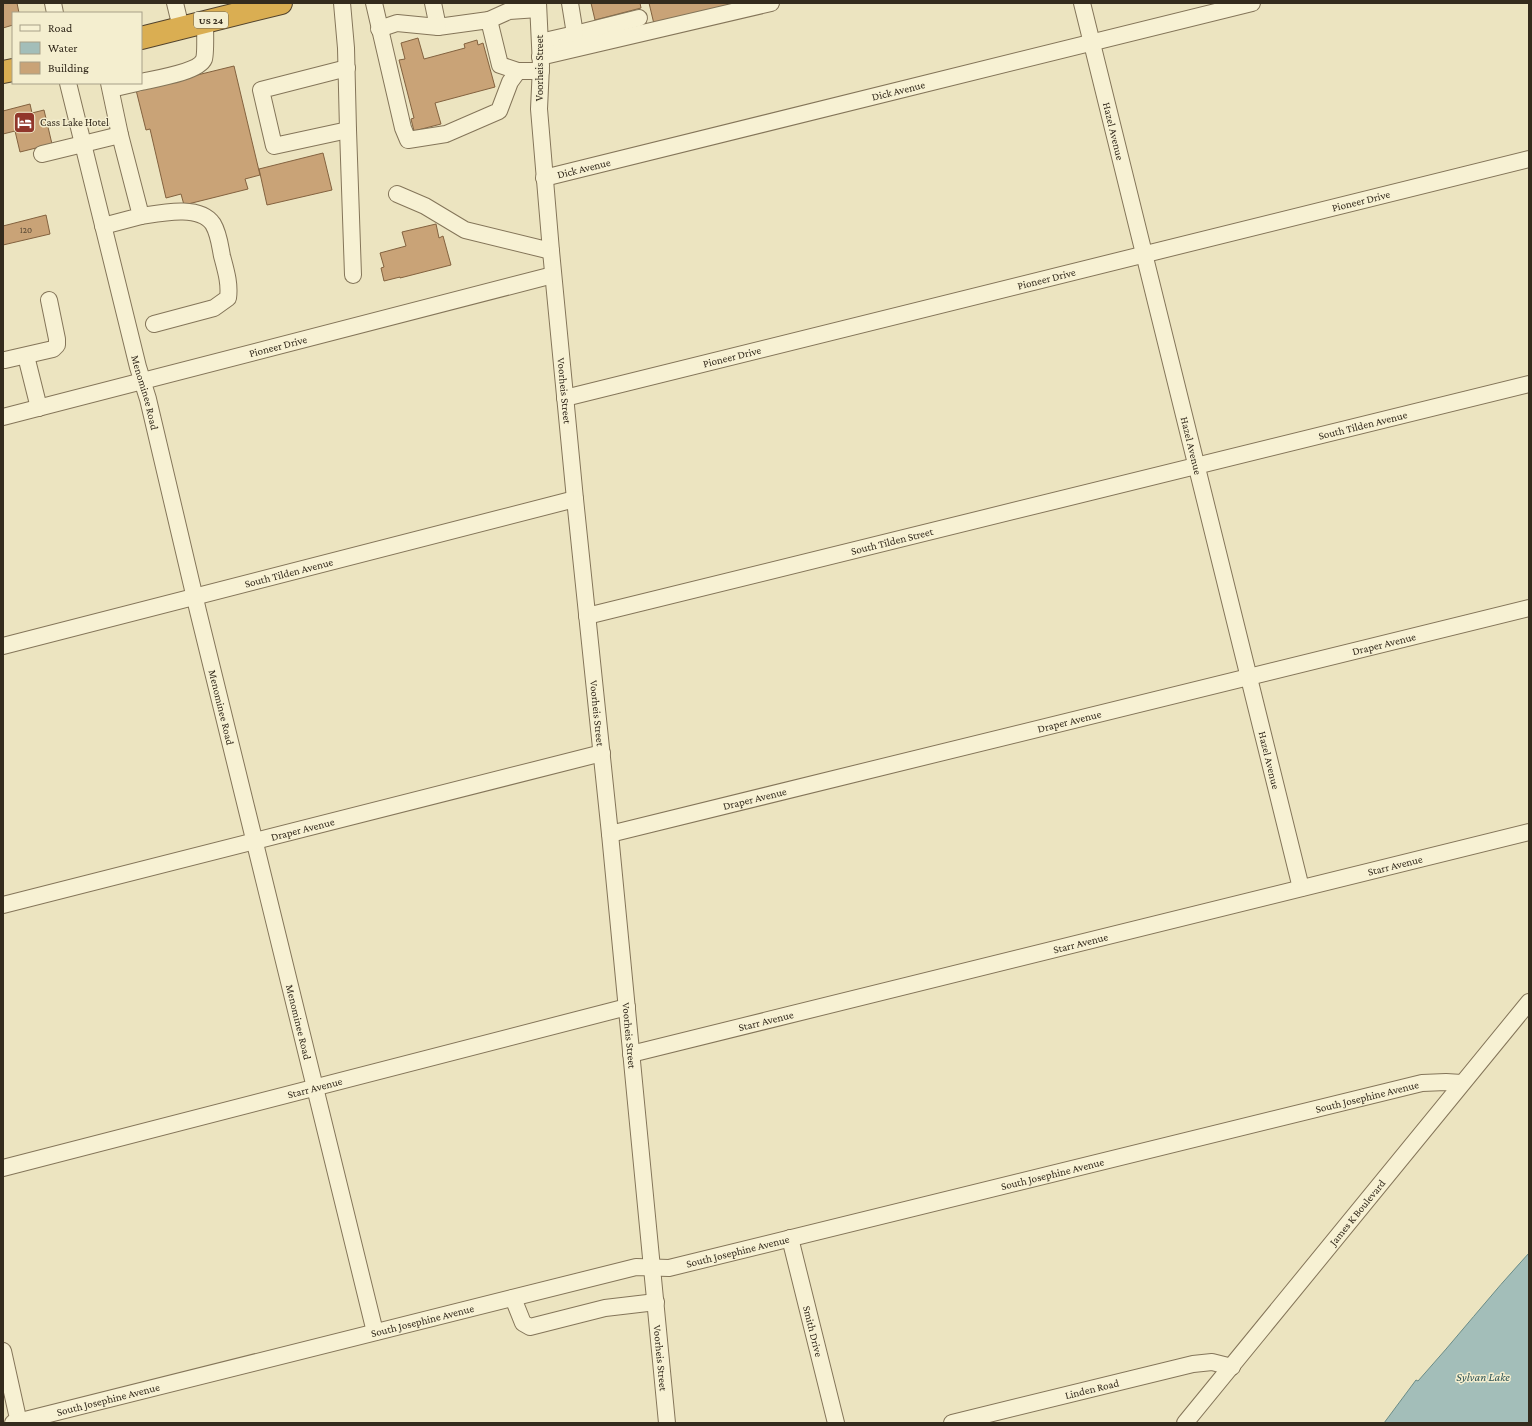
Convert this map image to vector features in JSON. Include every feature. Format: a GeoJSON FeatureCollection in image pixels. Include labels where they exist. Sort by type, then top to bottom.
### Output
{"type":"FeatureCollection","features":[{"type":"Feature","properties":{"kind":"highway","name":"US 24"},"geometry":{"type":"LineString","coordinates":[[142,38],[281,3]]}},
{"type":"Feature","properties":{"kind":"street"},"geometry":{"type":"LineString","coordinates":[[175,3],[181,28]]}},
{"type":"Feature","properties":{"kind":"street"},"geometry":{"type":"LineString","coordinates":[[342,3],[347,68],[353,275]]}},
{"type":"Feature","properties":{"kind":"street"},"geometry":{"type":"LineString","coordinates":[[374,3],[403,128],[408,140],[446,134],[499,111],[510,82],[518,71],[575,34],[639,18]]}},
{"type":"Feature","properties":{"kind":"street"},"geometry":{"type":"LineString","coordinates":[[433,3],[438,27]]}},
{"type":"Feature","properties":{"kind":"street"},"geometry":{"type":"LineString","coordinates":[[570,3],[575,34]]}},
{"type":"Feature","properties":{"kind":"street"},"geometry":{"type":"LineString","coordinates":[[540,57],[771,3]]}},
{"type":"Feature","properties":{"kind":"street","name":"Hazel Avenue"},"geometry":{"type":"LineString","coordinates":[[1082,3],[1301,888]]}},
{"type":"Feature","properties":{"kind":"street","name":"Dick Avenue"},"geometry":{"type":"LineString","coordinates":[[544,178],[1252,3]]}},
{"type":"Feature","properties":{"kind":"street"},"geometry":{"type":"LineString","coordinates":[[379,29],[397,24],[438,27],[490,20],[509,11],[538,6]]}},
{"type":"Feature","properties":{"kind":"street","name":"Voorheis Street"},"geometry":{"type":"LineString","coordinates":[[538,6],[540,57],[539,109],[544,178],[667,1423]]}},
{"type":"Feature","properties":{"kind":"street"},"geometry":{"type":"LineString","coordinates":[[490,20],[500,65],[518,71]]}},
{"type":"Feature","properties":{"kind":"street"},"geometry":{"type":"LineString","coordinates":[[142,82],[199,66],[204,59],[205,22]]}},
{"type":"Feature","properties":{"kind":"street"},"geometry":{"type":"LineString","coordinates":[[347,68],[261,90],[274,146],[348,130]]}},
{"type":"Feature","properties":{"kind":"street","name":"Menominee Road"},"geometry":{"type":"LineString","coordinates":[[68,84],[375,1332]]}},
{"type":"Feature","properties":{"kind":"street"},"geometry":{"type":"LineString","coordinates":[[128,84],[110,86],[120,135],[141,216]]}},
{"type":"Feature","properties":{"kind":"street"},"geometry":{"type":"LineString","coordinates":[[42,154],[120,135]]}},
{"type":"Feature","properties":{"kind":"street","name":"Pioneer Drive"},"geometry":{"type":"LineString","coordinates":[[565,398],[1529,159]]}},
{"type":"Feature","properties":{"kind":"street"},"geometry":{"type":"LineString","coordinates":[[397,194],[425,206],[465,230],[551,251]]}},
{"type":"Feature","properties":{"kind":"street"},"geometry":{"type":"LineString","coordinates":[[103,226],[141,216],[171,212],[194,212],[205,216],[213,224],[218,235],[230,288],[228,298],[214,308],[154,324]]}},
{"type":"Feature","properties":{"kind":"street","name":"Pioneer Drive"},"geometry":{"type":"LineString","coordinates":[[3,417],[553,275]]}},
{"type":"Feature","properties":{"kind":"street"},"geometry":{"type":"LineString","coordinates":[[5,360],[53,349],[57,345],[58,339],[49,300]]}},
{"type":"Feature","properties":{"kind":"street"},"geometry":{"type":"LineString","coordinates":[[26,356],[39,408]]}},
{"type":"Feature","properties":{"kind":"street","name":"South Tilden Avenue"},"geometry":{"type":"LineString","coordinates":[[1196,466],[1529,384]]}},
{"type":"Feature","properties":{"kind":"street","name":"South Tilden Street"},"geometry":{"type":"LineString","coordinates":[[587,616],[1196,466]]}},
{"type":"Feature","properties":{"kind":"street","name":"South Tilden Avenue"},"geometry":{"type":"LineString","coordinates":[[3,646],[575,499]]}},
{"type":"Feature","properties":{"kind":"street","name":"Draper Avenue"},"geometry":{"type":"LineString","coordinates":[[610,834],[1529,608]]}},
{"type":"Feature","properties":{"kind":"street","name":"Draper Avenue"},"geometry":{"type":"LineString","coordinates":[[3,905],[254,840],[602,753]]}},
{"type":"Feature","properties":{"kind":"street","name":"Starr Avenue"},"geometry":{"type":"LineString","coordinates":[[631,1054],[1529,832]]}},
{"type":"Feature","properties":{"kind":"street","name":"James K Boulevard"},"geometry":{"type":"LineString","coordinates":[[1185,1423],[1529,1002]]}},
{"type":"Feature","properties":{"kind":"street","name":"Starr Avenue"},"geometry":{"type":"LineString","coordinates":[[3,1168],[627,1007]]}},
{"type":"Feature","properties":{"kind":"street","name":"South Josephine Avenue"},"geometry":{"type":"LineString","coordinates":[[17,1422],[636,1266],[668,1268],[1422,1083],[1462,1083]]}},
{"type":"Feature","properties":{"kind":"street","name":"Smith Drive"},"geometry":{"type":"LineString","coordinates":[[790,1238],[836,1423]]}},
{"type":"Feature","properties":{"kind":"street"},"geometry":{"type":"LineString","coordinates":[[513,1298],[523,1323],[530,1326],[606,1308],[656,1302]]}},
{"type":"Feature","properties":{"kind":"street"},"geometry":{"type":"LineString","coordinates":[[3,1350],[17,1422]]}},
{"type":"Feature","properties":{"kind":"street","name":"Linden Road"},"geometry":{"type":"LineString","coordinates":[[952,1423],[1193,1364],[1212,1362],[1232,1367]]}},
{"type":"Feature","properties":{"kind":"water","name":"Sylvan Lake"},"geometry":{"type":"Polygon","coordinates":[[[1529,1253],[1529,1423],[1384,1423],[1416,1380],[1418,1381],[1529,1253]]]}},
{"type":"Feature","properties":{"kind":"building"},"geometry":{"type":"Polygon","coordinates":[[[3,3],[17,3],[19,12],[12,12],[12,25],[3,28],[3,3]]]}},
{"type":"Feature","properties":{"kind":"building"},"geometry":{"type":"Polygon","coordinates":[[[591,3],[640,3],[641,8],[595,20],[591,3]]]}},
{"type":"Feature","properties":{"kind":"building"},"geometry":{"type":"Polygon","coordinates":[[[649,3],[727,3],[728,6],[654,24],[649,3]]]}},
{"type":"Feature","properties":{"kind":"building"},"geometry":{"type":"Polygon","coordinates":[[[418,38],[424,59],[465,48],[464,44],[477,40],[478,45],[483,43],[495,87],[435,103],[441,124],[414,131],[411,119],[414,118],[399,60],[405,59],[401,43],[418,38]]]}},
{"type":"Feature","properties":{"kind":"building"},"geometry":{"type":"Polygon","coordinates":[[[234,66],[260,175],[245,179],[248,189],[184,205],[181,194],[166,198],[150,129],[146,130],[136,90],[234,66]]]}},
{"type":"Feature","properties":{"kind":"building","name":"Cass Lake Hotel"},"geometry":{"type":"Polygon","coordinates":[[[30,104],[32,113],[44,110],[52,144],[20,152],[15,131],[3,134],[3,111],[30,104]]]}},
{"type":"Feature","properties":{"kind":"building"},"geometry":{"type":"Polygon","coordinates":[[[323,153],[332,190],[267,205],[259,169],[323,153]]]}},
{"type":"Feature","properties":{"kind":"building"},"geometry":{"type":"Polygon","coordinates":[[[46,215],[50,234],[3,245],[3,226],[46,215]]]}},
{"type":"Feature","properties":{"kind":"building"},"geometry":{"type":"Polygon","coordinates":[[[436,224],[439,238],[443,236],[451,265],[384,281],[381,268],[384,267],[380,253],[406,246],[402,232],[436,224]]]}},
{"type":"Feature","properties":{"kind":"place","name":"Cass Lake Hotel"},"geometry":{"type":"Point","coordinates":[25,122]}}]}
